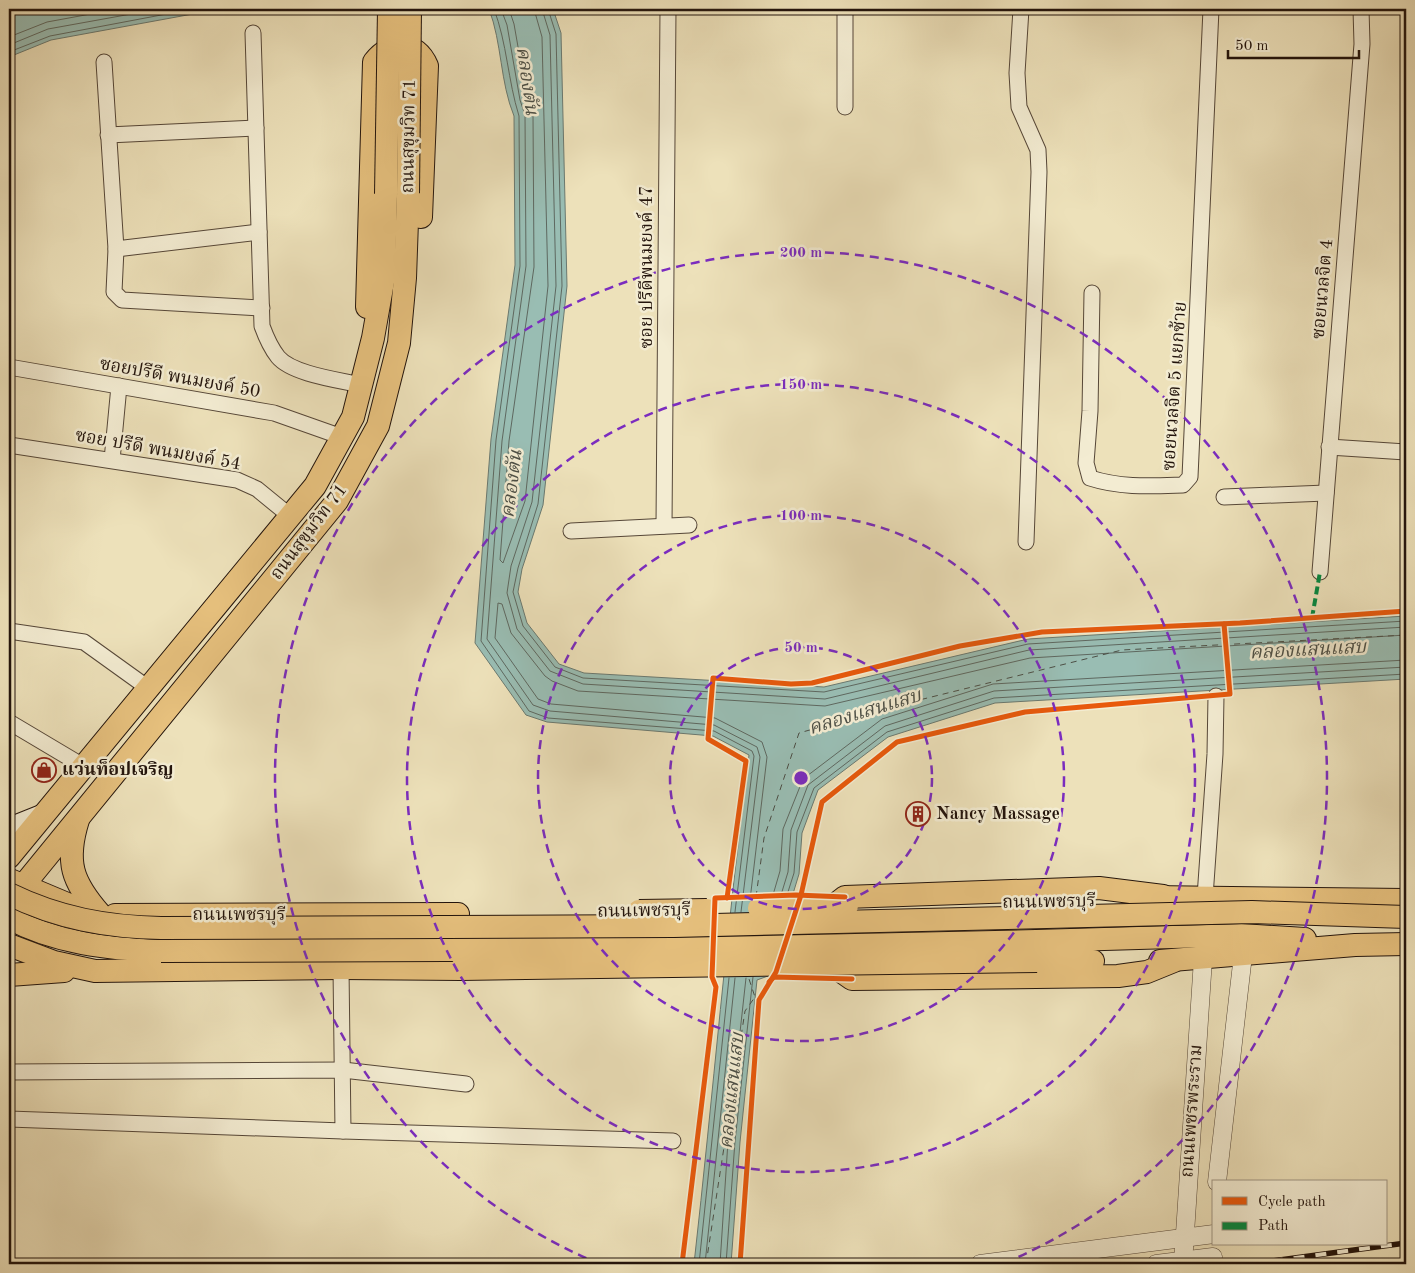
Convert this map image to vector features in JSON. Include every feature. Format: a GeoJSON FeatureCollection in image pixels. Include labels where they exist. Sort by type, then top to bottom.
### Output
{"type":"FeatureCollection","features":[{"type":"Feature","properties":{"kind":"main road","name":"ถนนสุขุมวิท 71"},"geometry":{"type":"LineString","coordinates":[[12,891],[79,817],[337,500],[378,426],[398,343],[405,278],[397,194],[389,9]]}},
{"type":"Feature","properties":{"kind":"main road","name":"ถนนสุขุมวิท 71"},"geometry":{"type":"LineString","coordinates":[[9,857],[315,486],[353,417],[373,338],[397,194],[410,9]]}},
{"type":"Feature","properties":{"kind":"main road"},"geometry":{"type":"LineString","coordinates":[[373,338],[367,308],[374,62],[383,51],[394,47],[412,48],[422,53],[427,66],[417,298],[409,328],[398,343]]}},
{"type":"Feature","properties":{"kind":"main road"},"geometry":{"type":"LineString","coordinates":[[9,828],[44,814]]}},
{"type":"Feature","properties":{"kind":"main road"},"geometry":{"type":"LineString","coordinates":[[79,817],[72,840],[73,872],[82,893],[100,914]]}},
{"type":"Feature","properties":{"kind":"main road"},"geometry":{"type":"LineString","coordinates":[[1163,896],[1099,888],[845,897],[828,910],[820,925],[821,947],[829,963],[852,979],[1118,976],[1147,972],[1174,961]]}},
{"type":"Feature","properties":{"kind":"main road","name":"ถนนเพชรบุรี"},"geometry":{"type":"LineString","coordinates":[[12,891],[100,914],[136,916],[458,914],[1095,901],[1163,896],[1406,900]]}},
{"type":"Feature","properties":{"kind":"main road","name":"ถนนเพชรบุรี"},"geometry":{"type":"LineString","coordinates":[[12,891],[51,912],[120,928],[674,926],[1252,912],[1406,917]]}},
{"type":"Feature","properties":{"kind":"main road"},"geometry":{"type":"LineString","coordinates":[[303,915],[389,939],[714,938]]}},
{"type":"Feature","properties":{"kind":"main road","name":"ถนนเพชรบุรี"},"geometry":{"type":"LineString","coordinates":[[9,918],[49,934],[83,943],[120,950],[161,952],[665,949],[1036,951],[1174,961],[1355,945],[1406,944]]}},
{"type":"Feature","properties":{"kind":"main road","name":"ถนนเพชรบุรี"},"geometry":{"type":"LineString","coordinates":[[9,945],[54,962],[96,971],[341,968],[461,969],[1036,951],[1241,935],[1355,945]]}},
{"type":"Feature","properties":{"kind":"main road"},"geometry":{"type":"LineString","coordinates":[[341,968],[389,939]]}},
{"type":"Feature","properties":{"kind":"main road"},"geometry":{"type":"LineString","coordinates":[[9,975],[42,971],[96,971]]}},
{"type":"Feature","properties":{"kind":"street","name":"ซอย ปรีดีพนมยงค์ 47"},"geometry":{"type":"LineString","coordinates":[[664,526],[668,9]]}},
{"type":"Feature","properties":{"kind":"street"},"geometry":{"type":"LineString","coordinates":[[845,9],[845,106]]}},
{"type":"Feature","properties":{"kind":"street"},"geometry":{"type":"LineString","coordinates":[[1022,9],[1017,73],[1019,107],[1038,150],[1039,172],[1026,542]]}},
{"type":"Feature","properties":{"kind":"street","name":"ซอยนวลจิต 5 แยกซ้าย"},"geometry":{"type":"LineString","coordinates":[[1092,293],[1090,411],[1086,463],[1090,478],[1107,484],[1136,487],[1183,485],[1190,477],[1211,9]]}},
{"type":"Feature","properties":{"kind":"street","name":"ซอยนวลจิต 4"},"geometry":{"type":"LineString","coordinates":[[1320,572],[1362,44],[1361,9]]}},
{"type":"Feature","properties":{"kind":"street"},"geometry":{"type":"LineString","coordinates":[[253,33],[262,326],[269,344],[278,358],[290,368],[361,385]]}},
{"type":"Feature","properties":{"kind":"street"},"geometry":{"type":"LineString","coordinates":[[104,62],[116,249],[114,292],[122,300],[262,308]]}},
{"type":"Feature","properties":{"kind":"street"},"geometry":{"type":"LineString","coordinates":[[108,135],[256,128]]}},
{"type":"Feature","properties":{"kind":"street"},"geometry":{"type":"LineString","coordinates":[[116,249],[259,232]]}},
{"type":"Feature","properties":{"kind":"street","name":"ซอยปรีดี พนมยงค์ 50"},"geometry":{"type":"LineString","coordinates":[[9,367],[274,413],[342,437]]}},
{"type":"Feature","properties":{"kind":"street"},"geometry":{"type":"LineString","coordinates":[[112,460],[119,386]]}},
{"type":"Feature","properties":{"kind":"street","name":"ซอย ปรีดี พนมยงค์ 54"},"geometry":{"type":"LineString","coordinates":[[9,445],[237,480],[257,489],[290,516]]}},
{"type":"Feature","properties":{"kind":"street"},"geometry":{"type":"LineString","coordinates":[[1329,448],[1406,452]]}},
{"type":"Feature","properties":{"kind":"street"},"geometry":{"type":"LineString","coordinates":[[1224,497],[1326,493]]}},
{"type":"Feature","properties":{"kind":"street"},"geometry":{"type":"LineString","coordinates":[[570,531],[689,525]]}},
{"type":"Feature","properties":{"kind":"street"},"geometry":{"type":"LineString","coordinates":[[9,632],[84,642],[148,688]]}},
{"type":"Feature","properties":{"kind":"street"},"geometry":{"type":"LineString","coordinates":[[1205,897],[1215,754],[1216,696]]}},
{"type":"Feature","properties":{"kind":"street"},"geometry":{"type":"LineString","coordinates":[[9,722],[83,766]]}},
{"type":"Feature","properties":{"kind":"street","name":"ถนนเพชรพระราม"},"geometry":{"type":"LineString","coordinates":[[1217,1180],[1242,956]]}},
{"type":"Feature","properties":{"kind":"street","name":"ถนนเพชรพระราม"},"geometry":{"type":"LineString","coordinates":[[1183,1262],[1202,958]]}},
{"type":"Feature","properties":{"kind":"street"},"geometry":{"type":"LineString","coordinates":[[341,968],[343,1131]]}},
{"type":"Feature","properties":{"kind":"street"},"geometry":{"type":"LineString","coordinates":[[9,1072],[342,1070],[466,1084]]}},
{"type":"Feature","properties":{"kind":"street"},"geometry":{"type":"LineString","coordinates":[[9,1119],[673,1141]]}},
{"type":"Feature","properties":{"kind":"street"},"geometry":{"type":"LineString","coordinates":[[980,1264],[1212,1234]]}},
{"type":"Feature","properties":{"kind":"street"},"geometry":{"type":"LineString","coordinates":[[1156,1264],[1212,1261],[1213,1246]]}},
{"type":"Feature","properties":{"kind":"water"},"geometry":{"type":"Polygon","coordinates":[[[9,9],[220,9],[51,40],[9,57],[9,9]]]}},
{"type":"Feature","properties":{"kind":"water"},"geometry":{"type":"Polygon","coordinates":[[[489,9],[553,9],[561,33],[567,286],[543,505],[522,569],[518,592],[527,623],[559,664],[584,673],[824,687],[1028,639],[1406,616],[1406,679],[995,703],[888,737],[818,790],[802,833],[799,874],[768,976],[757,980],[740,1142],[731,1264],[694,1264],[749,755],[713,736],[547,722],[526,715],[475,643],[491,439],[515,265],[514,116],[509,103],[489,9]]]}},
{"type":"Feature","properties":{"kind":"ferry route"},"geometry":{"type":"LineString","coordinates":[[756,897],[764,838],[799,733],[899,705],[1122,650],[1406,635]]}},
{"type":"Feature","properties":{"kind":"ferry route"},"geometry":{"type":"LineString","coordinates":[[706,1264],[745,1011],[755,997],[748,976]]}},
{"type":"Feature","properties":{"kind":"railway"},"geometry":{"type":"LineString","coordinates":[[1388,1245],[1406,1243]]}},
{"type":"Feature","properties":{"kind":"railway"},"geometry":{"type":"LineString","coordinates":[[1250,1264],[1384,1246]]}},
{"type":"Feature","properties":{"kind":"marked path"},"geometry":{"type":"LineString","coordinates":[[1312,618],[1320,572]]}},
{"type":"Feature","properties":{"kind":"cycle path"},"geometry":{"type":"LineString","coordinates":[[727,898],[746,761],[708,739],[713,678],[791,684],[812,683],[960,646],[1042,632],[1240,623],[1406,611]]}},
{"type":"Feature","properties":{"kind":"cycle path"},"geometry":{"type":"LineString","coordinates":[[740,1264],[759,1000],[776,972],[801,895],[822,802],[897,742],[1025,712],[1230,694],[1224,624]]}},
{"type":"Feature","properties":{"kind":"cycle path"},"geometry":{"type":"LineString","coordinates":[[682,1264],[716,987],[712,977],[715,898],[796,895],[845,897]]}},
{"type":"Feature","properties":{"kind":"cycle path"},"geometry":{"type":"LineString","coordinates":[[769,982],[774,977],[852,979]]}},
{"type":"Feature","properties":{"kind":"place","name":"แว่นท็อปเจริญ"},"geometry":{"type":"Point","coordinates":[44,770]}},
{"type":"Feature","properties":{"kind":"place","name":"Nancy Massage"},"geometry":{"type":"Point","coordinates":[918,814]}},
{"type":"Feature","properties":{"kind":"water label","name":"คลองตัน"},"geometry":{"type":"Point","coordinates":[526,81]}},
{"type":"Feature","properties":{"kind":"water label","name":"คลองตัน"},"geometry":{"type":"Point","coordinates":[513,484]}},
{"type":"Feature","properties":{"kind":"water label","name":"คลองแสนแสบ"},"geometry":{"type":"Point","coordinates":[1308,651]}},
{"type":"Feature","properties":{"kind":"water label","name":"คลองแสนแสบ"},"geometry":{"type":"Point","coordinates":[865,713]}},
{"type":"Feature","properties":{"kind":"water label","name":"คลองแสนแสบ"},"geometry":{"type":"Point","coordinates":[733,1091]}}]}
